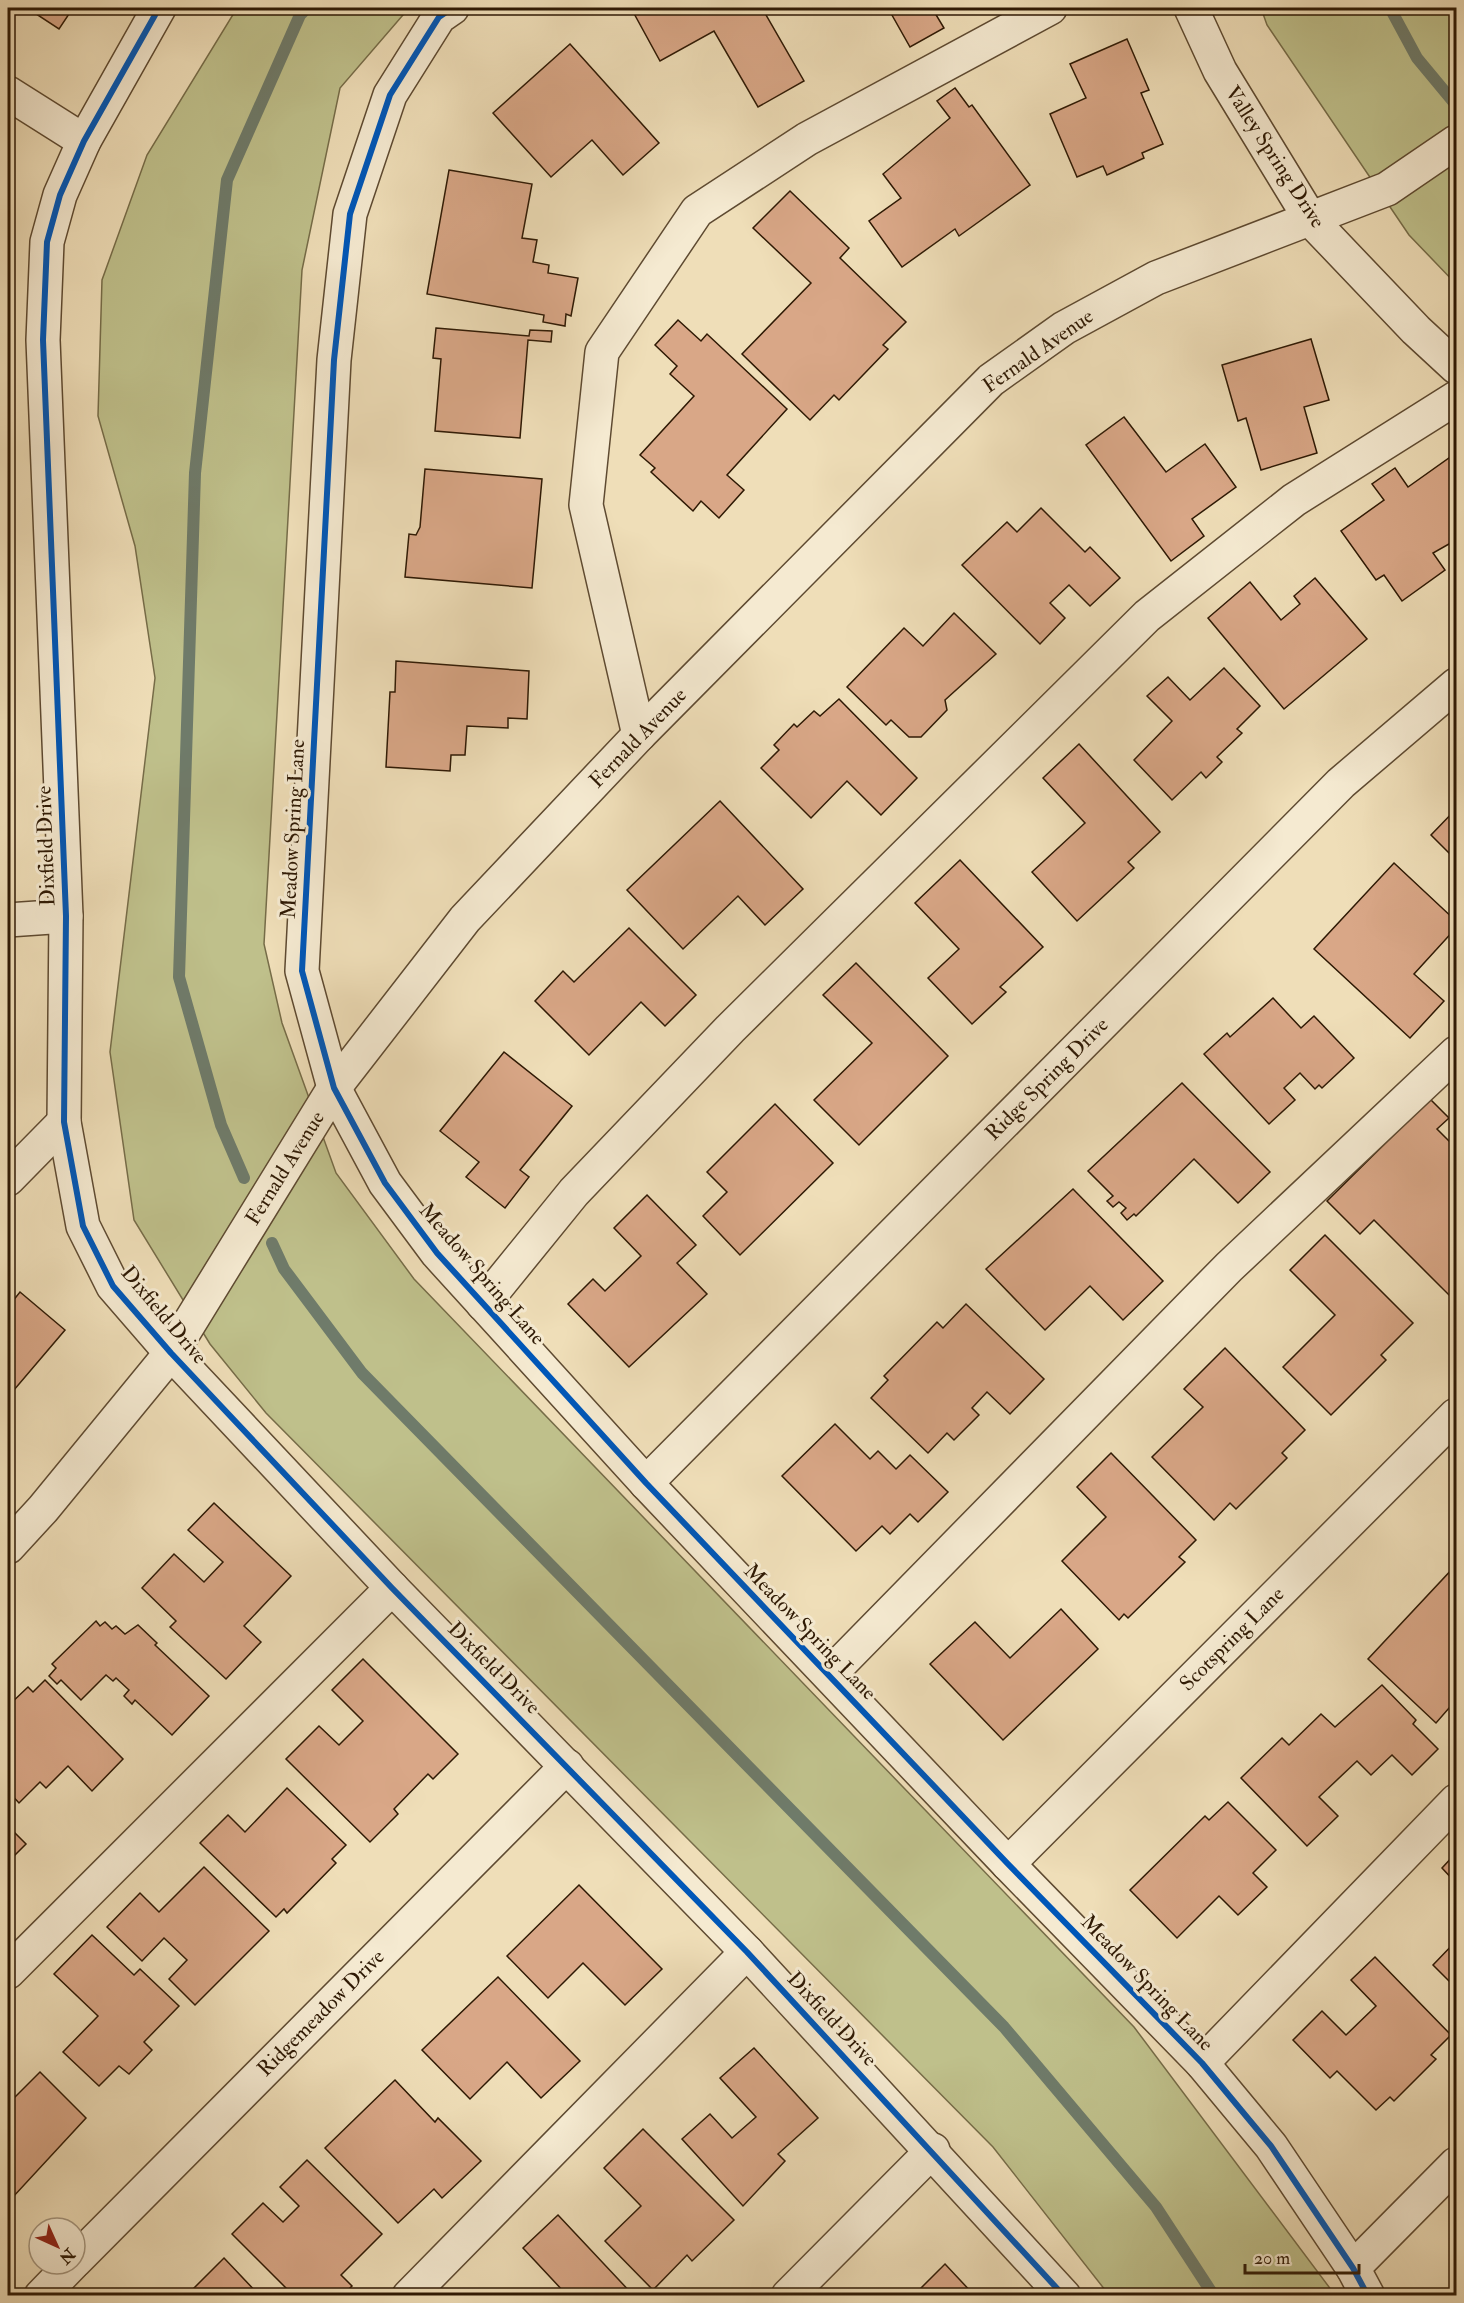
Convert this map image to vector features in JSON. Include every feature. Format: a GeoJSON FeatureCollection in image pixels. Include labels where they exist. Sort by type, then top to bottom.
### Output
{"type":"FeatureCollection","features":[{"type":"Feature","properties":{"kind":"street","name":"Dixfield Drive"},"geometry":{"type":"LineString","coordinates":[[159,8],[84,141],[60,195],[47,242],[43,340],[66,916],[64,1122],[83,1226],[113,1286],[171,1353],[392,1588],[747,1952],[933,2150],[1064,2295]]}},
{"type":"Feature","properties":{"kind":"street","name":"Meadow Spring Lane"},"geometry":{"type":"LineString","coordinates":[[452,8],[439,17],[390,95],[350,214],[336,338],[302,971],[334,1088],[385,1183],[437,1253],[646,1483],[1008,1864],[1202,2063],[1271,2146],[1361,2282]]}},
{"type":"Feature","properties":{"kind":"street"},"geometry":{"type":"LineString","coordinates":[[639,735],[586,505],[602,352],[698,211],[807,139],[1050,8]]}},
{"type":"Feature","properties":{"kind":"street","name":"Valley Spring Drive"},"geometry":{"type":"LineString","coordinates":[[1191,8],[1220,71],[1311,220],[1416,330],[1456,367]]}},
{"type":"Feature","properties":{"kind":"street"},"geometry":{"type":"LineString","coordinates":[[8,93],[84,141]]}},
{"type":"Feature","properties":{"kind":"street","name":"Fernald Avenue"},"geometry":{"type":"LineString","coordinates":[[8,1546],[43,1509],[171,1353],[334,1088],[465,919],[639,735],[991,380],[1064,328],[1156,278],[1387,189],[1456,142]]}},
{"type":"Feature","properties":{"kind":"street"},"geometry":{"type":"LineString","coordinates":[[483,1304],[574,1192],[730,1029],[1147,616],[1294,500],[1456,398]]}},
{"type":"Feature","properties":{"kind":"street","name":"Ridge Spring Drive"},"geometry":{"type":"LineString","coordinates":[[646,1483],[1341,783],[1456,685]]}},
{"type":"Feature","properties":{"kind":"street"},"geometry":{"type":"LineString","coordinates":[[8,920],[66,916]]}},
{"type":"Feature","properties":{"kind":"street"},"geometry":{"type":"LineString","coordinates":[[829,1675],[1229,1267],[1456,1053]]}},
{"type":"Feature","properties":{"kind":"street"},"geometry":{"type":"LineString","coordinates":[[8,1179],[64,1122]]}},
{"type":"Feature","properties":{"kind":"street","name":"Scotspring Lane"},"geometry":{"type":"LineString","coordinates":[[1008,1864],[1456,1415]]}},
{"type":"Feature","properties":{"kind":"street"},"geometry":{"type":"LineString","coordinates":[[8,1971],[392,1588]]}},
{"type":"Feature","properties":{"kind":"street","name":"Ridgemeadow Drive"},"geometry":{"type":"LineString","coordinates":[[87,2250],[567,1766]]}},
{"type":"Feature","properties":{"kind":"street"},"geometry":{"type":"LineString","coordinates":[[1202,2063],[1456,1801]]}},
{"type":"Feature","properties":{"kind":"street"},"geometry":{"type":"LineString","coordinates":[[409,2295],[747,1952]]}},
{"type":"Feature","properties":{"kind":"street"},"geometry":{"type":"LineString","coordinates":[[788,2295],[933,2150]]}},
{"type":"Feature","properties":{"kind":"street"},"geometry":{"type":"LineString","coordinates":[[1361,2282],[1456,2164]]}},
{"type":"Feature","properties":{"kind":"street","name":"Ridgemeadow Drive"},"geometry":{"type":"LineString","coordinates":[[41,2295],[61,2276]]}},
{"type":"Feature","properties":{"kind":"green space"},"geometry":{"type":"Polygon","coordinates":[[[237,8],[409,8],[340,88],[302,270],[264,944],[282,1023],[336,1173],[414,1279],[1134,2027],[1335,2295],[1109,2295],[993,2147],[266,1413],[210,1344],[134,1220],[110,1052],[155,678],[135,546],[98,416],[102,280],[147,155],[237,8]]]}},
{"type":"Feature","properties":{"kind":"green space"},"geometry":{"type":"Polygon","coordinates":[[[1261,8],[1456,8],[1456,284],[1409,235],[1267,25],[1261,8]]]}},
{"type":"Feature","properties":{"kind":"building"},"geometry":{"type":"Polygon","coordinates":[[[27,8],[73,8],[59,29],[27,8]]]}},
{"type":"Feature","properties":{"kind":"building"},"geometry":{"type":"Polygon","coordinates":[[[631,8],[762,8],[804,81],[758,107],[714,31],[660,61],[631,8]]]}},
{"type":"Feature","properties":{"kind":"building"},"geometry":{"type":"Polygon","coordinates":[[[888,8],[932,8],[944,28],[910,47],[888,8]]]}},
{"type":"Feature","properties":{"kind":"building"},"geometry":{"type":"Polygon","coordinates":[[[1127,39],[1149,90],[1141,93],[1163,144],[1142,153],[1144,158],[1107,175],[1103,166],[1077,177],[1050,114],[1086,98],[1070,64],[1127,39]]]}},
{"type":"Feature","properties":{"kind":"building"},"geometry":{"type":"Polygon","coordinates":[[[570,44],[659,143],[623,175],[592,140],[551,177],[493,113],[570,44]]]}},
{"type":"Feature","properties":{"kind":"building"},"geometry":{"type":"Polygon","coordinates":[[[955,88],[969,107],[972,105],[1030,185],[959,236],[955,229],[902,267],[869,221],[901,198],[883,174],[950,118],[937,101],[955,88]]]}},
{"type":"Feature","properties":{"kind":"building"},"geometry":{"type":"Polygon","coordinates":[[[449,170],[532,184],[522,238],[537,240],[533,262],[549,265],[548,273],[578,278],[571,316],[566,314],[565,326],[543,322],[544,315],[427,294],[449,170]]]}},
{"type":"Feature","properties":{"kind":"building"},"geometry":{"type":"Polygon","coordinates":[[[790,191],[849,248],[840,258],[906,322],[883,345],[888,349],[839,400],[834,395],[810,420],[742,354],[811,283],[753,228],[790,191]]]}},
{"type":"Feature","properties":{"kind":"building"},"geometry":{"type":"Polygon","coordinates":[[[678,320],[701,341],[707,334],[787,409],[727,475],[744,490],[719,518],[701,501],[693,511],[651,472],[655,468],[640,455],[694,396],[670,374],[677,366],[655,345],[678,320]]]}},
{"type":"Feature","properties":{"kind":"building"},"geometry":{"type":"Polygon","coordinates":[[[436,328],[529,336],[530,330],[552,331],[551,342],[528,340],[520,438],[435,431],[441,359],[433,358],[436,328]]]}},
{"type":"Feature","properties":{"kind":"building"},"geometry":{"type":"Polygon","coordinates":[[[1311,339],[1329,400],[1304,407],[1317,453],[1261,470],[1246,418],[1238,421],[1222,365],[1311,339]]]}},
{"type":"Feature","properties":{"kind":"building"},"geometry":{"type":"Polygon","coordinates":[[[1124,417],[1166,472],[1205,444],[1236,487],[1192,519],[1204,536],[1171,561],[1086,445],[1124,417]]]}},
{"type":"Feature","properties":{"kind":"building"},"geometry":{"type":"Polygon","coordinates":[[[1456,453],[1456,540],[1433,553],[1445,570],[1402,601],[1384,575],[1376,580],[1341,531],[1384,500],[1372,484],[1395,468],[1408,487],[1456,453]]]}},
{"type":"Feature","properties":{"kind":"building"},"geometry":{"type":"Polygon","coordinates":[[[425,469],[542,479],[532,588],[405,577],[409,534],[416,535],[420,527],[425,469]]]}},
{"type":"Feature","properties":{"kind":"building"},"geometry":{"type":"Polygon","coordinates":[[[1041,508],[1085,552],[1090,547],[1120,578],[1090,606],[1069,585],[1050,603],[1065,618],[1040,644],[962,565],[1007,522],[1017,532],[1041,508]]]}},
{"type":"Feature","properties":{"kind":"building"},"geometry":{"type":"Polygon","coordinates":[[[1315,578],[1367,639],[1284,709],[1208,618],[1250,582],[1281,620],[1300,604],[1294,596],[1315,578]]]}},
{"type":"Feature","properties":{"kind":"building"},"geometry":{"type":"Polygon","coordinates":[[[954,613],[996,654],[945,700],[947,710],[921,737],[909,737],[891,720],[886,725],[847,687],[904,628],[923,646],[954,613]]]}},
{"type":"Feature","properties":{"kind":"building"},"geometry":{"type":"Polygon","coordinates":[[[396,661],[529,671],[527,719],[508,718],[508,728],[467,726],[465,755],[451,755],[450,771],[386,767],[390,692],[395,692],[396,661]]]}},
{"type":"Feature","properties":{"kind":"building"},"geometry":{"type":"Polygon","coordinates":[[[1224,668],[1260,706],[1237,729],[1242,733],[1217,757],[1222,762],[1206,778],[1201,772],[1172,800],[1134,760],[1172,721],[1147,696],[1168,677],[1190,700],[1224,668]]]}},
{"type":"Feature","properties":{"kind":"building"},"geometry":{"type":"Polygon","coordinates":[[[839,699],[917,778],[881,815],[847,781],[811,818],[761,768],[779,750],[774,745],[794,724],[797,727],[814,711],[820,716],[839,699]]]}},
{"type":"Feature","properties":{"kind":"building"},"geometry":{"type":"Polygon","coordinates":[[[1079,744],[1160,832],[1128,862],[1134,868],[1077,921],[1032,872],[1085,823],[1043,778],[1079,744]]]}},
{"type":"Feature","properties":{"kind":"building"},"geometry":{"type":"Polygon","coordinates":[[[720,801],[803,889],[765,925],[738,896],[683,949],[627,890],[720,801]]]}},
{"type":"Feature","properties":{"kind":"building"},"geometry":{"type":"Polygon","coordinates":[[[1456,809],[1456,860],[1431,835],[1456,809]]]}},
{"type":"Feature","properties":{"kind":"building"},"geometry":{"type":"Polygon","coordinates":[[[960,860],[1043,947],[1000,987],[1006,992],[972,1024],[928,978],[959,949],[915,903],[960,860]]]}},
{"type":"Feature","properties":{"kind":"building"},"geometry":{"type":"Polygon","coordinates":[[[1394,863],[1456,921],[1456,928],[1414,974],[1444,1001],[1410,1038],[1314,949],[1394,863]]]}},
{"type":"Feature","properties":{"kind":"building"},"geometry":{"type":"Polygon","coordinates":[[[629,928],[696,995],[665,1026],[641,1002],[589,1055],[535,1001],[563,971],[574,982],[629,928]]]}},
{"type":"Feature","properties":{"kind":"building"},"geometry":{"type":"Polygon","coordinates":[[[856,963],[948,1056],[859,1145],[814,1100],[872,1043],[823,995],[856,963]]]}},
{"type":"Feature","properties":{"kind":"building"},"geometry":{"type":"Polygon","coordinates":[[[1273,998],[1301,1028],[1314,1016],[1354,1058],[1322,1088],[1319,1085],[1315,1089],[1300,1073],[1284,1088],[1295,1100],[1269,1124],[1204,1054],[1227,1033],[1230,1037],[1273,998]]]}},
{"type":"Feature","properties":{"kind":"building"},"geometry":{"type":"Polygon","coordinates":[[[504,1052],[572,1106],[520,1170],[529,1177],[505,1208],[466,1177],[479,1162],[440,1131],[504,1052]]]}},
{"type":"Feature","properties":{"kind":"building"},"geometry":{"type":"Polygon","coordinates":[[[1182,1083],[1270,1172],[1238,1203],[1194,1159],[1136,1216],[1134,1214],[1127,1220],[1121,1213],[1126,1208],[1119,1202],[1113,1207],[1107,1201],[1113,1196],[1088,1171],[1182,1083]]]}},
{"type":"Feature","properties":{"kind":"building"},"geometry":{"type":"Polygon","coordinates":[[[1430,1099],[1449,1118],[1437,1129],[1456,1148],[1456,1289],[1450,1296],[1374,1220],[1360,1234],[1327,1201],[1430,1099]]]}},
{"type":"Feature","properties":{"kind":"building"},"geometry":{"type":"Polygon","coordinates":[[[775,1104],[833,1163],[740,1255],[703,1216],[727,1192],[707,1172],[775,1104]]]}},
{"type":"Feature","properties":{"kind":"building"},"geometry":{"type":"Polygon","coordinates":[[[1073,1189],[1163,1281],[1123,1320],[1090,1286],[1045,1330],[986,1269],[1073,1189]]]}},
{"type":"Feature","properties":{"kind":"building"},"geometry":{"type":"Polygon","coordinates":[[[647,1195],[696,1245],[677,1263],[707,1294],[629,1367],[568,1304],[593,1279],[605,1291],[641,1256],[614,1228],[647,1195]]]}},
{"type":"Feature","properties":{"kind":"building"},"geometry":{"type":"Polygon","coordinates":[[[1325,1235],[1413,1323],[1381,1355],[1386,1360],[1331,1415],[1283,1367],[1335,1315],[1290,1270],[1325,1235]]]}},
{"type":"Feature","properties":{"kind":"building"},"geometry":{"type":"Polygon","coordinates":[[[20,1292],[65,1330],[8,1397],[8,1307],[20,1292]]]}},
{"type":"Feature","properties":{"kind":"building"},"geometry":{"type":"Polygon","coordinates":[[[966,1304],[1044,1379],[1010,1414],[987,1392],[972,1408],[979,1415],[954,1440],[947,1433],[928,1453],[871,1398],[888,1380],[884,1376],[937,1322],[943,1328],[966,1304]]]}},
{"type":"Feature","properties":{"kind":"building"},"geometry":{"type":"Polygon","coordinates":[[[1225,1348],[1305,1430],[1282,1453],[1287,1458],[1236,1509],[1230,1503],[1214,1520],[1152,1457],[1203,1407],[1184,1389],[1225,1348]]]}},
{"type":"Feature","properties":{"kind":"building"},"geometry":{"type":"Polygon","coordinates":[[[835,1424],[870,1459],[878,1451],[896,1469],[910,1455],[948,1492],[918,1522],[910,1514],[890,1534],[882,1526],[856,1551],[782,1476],[835,1424]]]}},
{"type":"Feature","properties":{"kind":"building"},"geometry":{"type":"Polygon","coordinates":[[[1111,1453],[1196,1540],[1179,1557],[1185,1562],[1128,1618],[1124,1614],[1119,1620],[1062,1561],[1106,1517],[1077,1487],[1111,1453]]]}},
{"type":"Feature","properties":{"kind":"building"},"geometry":{"type":"Polygon","coordinates":[[[214,1503],[291,1576],[244,1626],[261,1642],[226,1679],[170,1627],[176,1621],[142,1588],[174,1554],[204,1582],[223,1562],[188,1530],[214,1503]]]}},
{"type":"Feature","properties":{"kind":"building"},"geometry":{"type":"Polygon","coordinates":[[[1456,1565],[1456,1671],[1453,1675],[1456,1679],[1456,1700],[1436,1723],[1368,1659],[1456,1565]]]}},
{"type":"Feature","properties":{"kind":"building"},"geometry":{"type":"Polygon","coordinates":[[[1061,1609],[1098,1649],[1003,1740],[930,1664],[975,1622],[1010,1658],[1061,1609]]]}},
{"type":"Feature","properties":{"kind":"building"},"geometry":{"type":"Polygon","coordinates":[[[96,1621],[100,1626],[105,1622],[112,1629],[116,1626],[125,1634],[138,1625],[157,1643],[155,1645],[209,1696],[172,1735],[135,1700],[132,1704],[124,1696],[129,1690],[116,1678],[113,1681],[106,1675],[81,1700],[61,1680],[57,1684],[49,1676],[56,1668],[52,1664],[96,1621]]]}},
{"type":"Feature","properties":{"kind":"building"},"geometry":{"type":"Polygon","coordinates":[[[363,1659],[458,1754],[433,1779],[428,1774],[394,1809],[398,1814],[370,1842],[286,1759],[319,1726],[339,1745],[363,1721],[332,1690],[363,1659]]]}},
{"type":"Feature","properties":{"kind":"building"},"geometry":{"type":"Polygon","coordinates":[[[45,1680],[123,1759],[92,1791],[68,1766],[46,1788],[40,1782],[19,1803],[8,1791],[8,1706],[28,1687],[33,1692],[45,1680]]]}},
{"type":"Feature","properties":{"kind":"building"},"geometry":{"type":"Polygon","coordinates":[[[1382,1685],[1416,1720],[1413,1724],[1438,1749],[1412,1775],[1392,1755],[1371,1775],[1357,1761],[1319,1797],[1338,1816],[1307,1846],[1241,1778],[1282,1738],[1289,1745],[1321,1714],[1335,1727],[1382,1685]]]}},
{"type":"Feature","properties":{"kind":"building"},"geometry":{"type":"Polygon","coordinates":[[[287,1788],[346,1845],[332,1859],[336,1863],[287,1913],[284,1909],[276,1917],[200,1843],[228,1815],[245,1832],[287,1788]]]}},
{"type":"Feature","properties":{"kind":"building"},"geometry":{"type":"Polygon","coordinates":[[[1228,1802],[1276,1850],[1253,1873],[1267,1887],[1238,1915],[1219,1896],[1177,1938],[1130,1890],[1205,1816],[1209,1820],[1228,1802]]]}},
{"type":"Feature","properties":{"kind":"building"},"geometry":{"type":"Polygon","coordinates":[[[8,1826],[26,1844],[8,1862],[8,1826]]]}},
{"type":"Feature","properties":{"kind":"building"},"geometry":{"type":"Polygon","coordinates":[[[1456,1853],[1456,1883],[1442,1868],[1456,1853]]]}},
{"type":"Feature","properties":{"kind":"building"},"geometry":{"type":"Polygon","coordinates":[[[204,1867],[269,1931],[195,2005],[169,1979],[187,1960],[164,1938],[142,1961],[107,1927],[140,1893],[159,1912],[204,1867]]]}},
{"type":"Feature","properties":{"kind":"building"},"geometry":{"type":"Polygon","coordinates":[[[579,1885],[662,1969],[625,2005],[583,1963],[548,1998],[507,1956],[579,1885]]]}},
{"type":"Feature","properties":{"kind":"building"},"geometry":{"type":"Polygon","coordinates":[[[92,1935],[134,1975],[140,1969],[179,2006],[144,2042],[152,2050],[129,2074],[119,2066],[99,2086],[63,2052],[98,2016],[54,1974],[92,1935]]]}},
{"type":"Feature","properties":{"kind":"building"},"geometry":{"type":"Polygon","coordinates":[[[1456,1941],[1456,1988],[1433,1965],[1456,1941]]]}},
{"type":"Feature","properties":{"kind":"building"},"geometry":{"type":"Polygon","coordinates":[[[1375,1957],[1451,2035],[1431,2055],[1436,2059],[1394,2101],[1390,2097],[1376,2110],[1337,2071],[1330,2078],[1293,2040],[1322,2011],[1346,2035],[1376,2006],[1351,1980],[1375,1957]]]}},
{"type":"Feature","properties":{"kind":"building"},"geometry":{"type":"Polygon","coordinates":[[[498,1977],[580,2061],[541,2098],[507,2062],[470,2099],[422,2050],[498,1977]]]}},
{"type":"Feature","properties":{"kind":"building"},"geometry":{"type":"Polygon","coordinates":[[[754,2048],[818,2118],[778,2154],[785,2161],[743,2206],[682,2139],[710,2114],[732,2138],[756,2117],[720,2078],[754,2048]]]}},
{"type":"Feature","properties":{"kind":"building"},"geometry":{"type":"Polygon","coordinates":[[[40,2072],[86,2118],[13,2197],[8,2192],[8,2104],[40,2072]]]}},
{"type":"Feature","properties":{"kind":"building"},"geometry":{"type":"Polygon","coordinates":[[[395,2080],[435,2122],[438,2118],[481,2161],[442,2198],[434,2189],[398,2223],[325,2148],[395,2080]]]}},
{"type":"Feature","properties":{"kind":"building"},"geometry":{"type":"Polygon","coordinates":[[[643,2129],[734,2220],[692,2261],[687,2255],[653,2290],[605,2241],[641,2206],[604,2168],[643,2129]]]}},
{"type":"Feature","properties":{"kind":"building"},"geometry":{"type":"Polygon","coordinates":[[[307,2160],[382,2234],[341,2275],[352,2286],[342,2296],[294,2296],[232,2234],[263,2203],[283,2222],[299,2206],[280,2187],[307,2160]]]}},
{"type":"Feature","properties":{"kind":"building"},"geometry":{"type":"Polygon","coordinates":[[[558,2215],[634,2296],[562,2296],[565,2293],[523,2248],[558,2215]]]}},
{"type":"Feature","properties":{"kind":"building"},"geometry":{"type":"Polygon","coordinates":[[[224,2258],[260,2296],[186,2296],[224,2258]]]}},
{"type":"Feature","properties":{"kind":"building"},"geometry":{"type":"Polygon","coordinates":[[[945,2264],[975,2296],[913,2296],[945,2264]]]}},
{"type":"Feature","properties":{"kind":"waterway"},"geometry":{"type":"LineString","coordinates":[[244,1178],[221,1125],[179,977],[195,473],[227,180],[300,15],[307,8]]}},
{"type":"Feature","properties":{"kind":"waterway"},"geometry":{"type":"LineString","coordinates":[[1390,8],[1417,58],[1456,105]]}},
{"type":"Feature","properties":{"kind":"waterway"},"geometry":{"type":"LineString","coordinates":[[272,1243],[284,1269],[362,1373],[1004,2027],[1156,2207],[1214,2296]]}},
{"type":"Feature","properties":{"kind":"cycle path"},"geometry":{"type":"LineString","coordinates":[[159,8],[84,141],[60,195],[47,242],[43,340],[66,916],[64,1122],[83,1226],[113,1286],[171,1353],[392,1588],[747,1952],[1064,2296]]}},
{"type":"Feature","properties":{"kind":"cycle path"},"geometry":{"type":"LineString","coordinates":[[452,8],[439,17],[390,95],[350,214],[334,360],[302,971],[334,1088],[385,1183],[437,1253],[646,1483],[1008,1864],[1202,2063],[1271,2146],[1353,2268],[1368,2296]]}}]}
